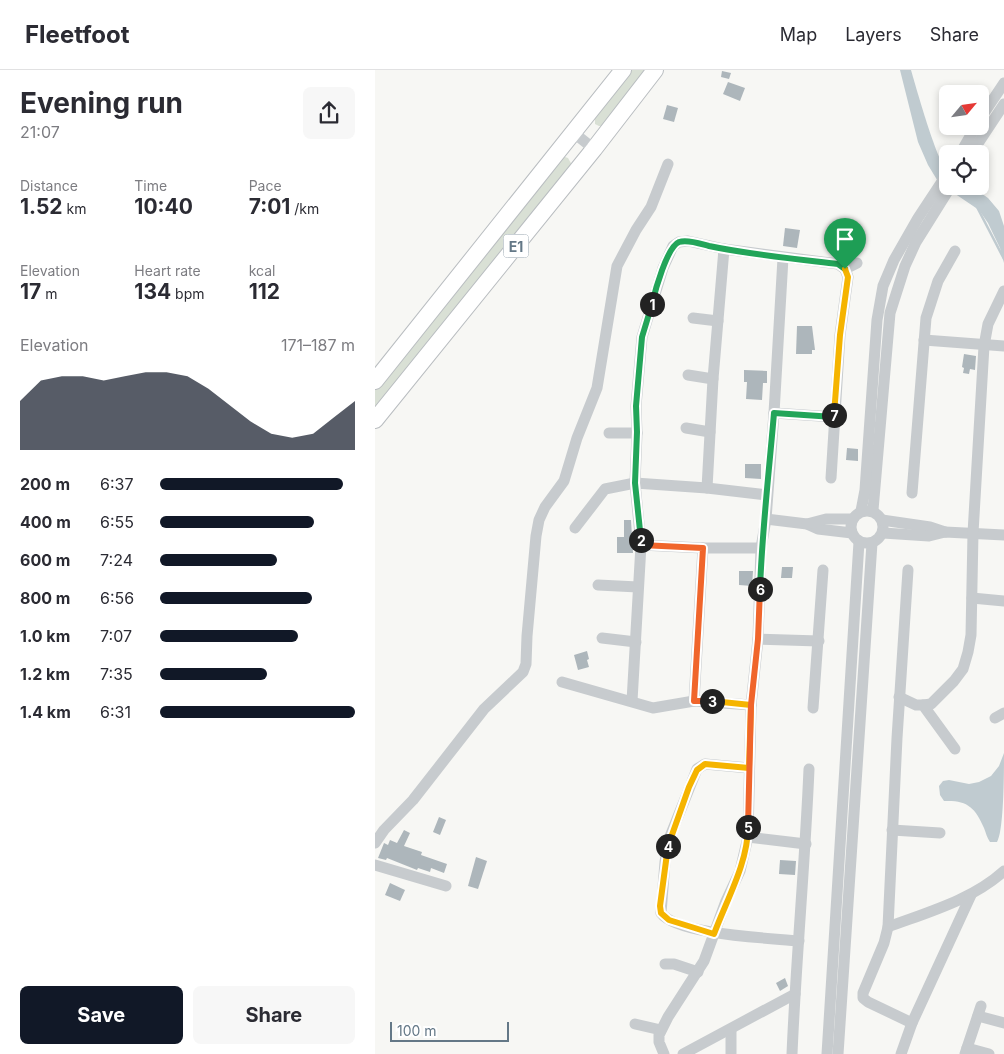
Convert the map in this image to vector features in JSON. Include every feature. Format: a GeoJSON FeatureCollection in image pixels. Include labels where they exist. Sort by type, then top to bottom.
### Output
{"type":"FeatureCollection","features":[{"type":"Feature","properties":{"kind":"highway","name":"E1"},"geometry":{"type":"LineString","coordinates":[[375,381],[623,70]]}},
{"type":"Feature","properties":{"kind":"highway","name":"E1"},"geometry":{"type":"LineString","coordinates":[[375,420],[594,149],[655,70]]}},
{"type":"Feature","properties":{"kind":"street"},"geometry":{"type":"LineString","coordinates":[[989,106],[1004,83]]}},
{"type":"Feature","properties":{"kind":"street"},"geometry":{"type":"LineString","coordinates":[[977,145],[1004,104]]}},
{"type":"Feature","properties":{"kind":"street"},"geometry":{"type":"LineString","coordinates":[[574,133],[594,149]]}},
{"type":"Feature","properties":{"kind":"street"},"geometry":{"type":"LineString","coordinates":[[375,843],[384,830],[413,800],[484,708],[523,672],[526,664],[536,536],[539,520],[564,481],[577,438],[597,388],[617,266],[636,230],[651,207],[668,164]]}},
{"type":"Feature","properties":{"kind":"street"},"geometry":{"type":"LineString","coordinates":[[827,1054],[855,538],[851,526],[862,513],[890,313],[905,266],[942,195]]}},
{"type":"Feature","properties":{"kind":"street"},"geometry":{"type":"LineString","coordinates":[[632,701],[641,545],[635,483],[636,406],[642,337],[663,268],[673,246],[679,242],[688,241],[724,249],[838,264],[845,269],[848,277],[840,335],[831,478]]}},
{"type":"Feature","properties":{"kind":"street"},"geometry":{"type":"LineString","coordinates":[[707,488],[713,379],[724,249]]}},
{"type":"Feature","properties":{"kind":"street"},"geometry":{"type":"LineString","coordinates":[[912,493],[926,318],[938,280],[955,251]]}},
{"type":"Feature","properties":{"kind":"street"},"geometry":{"type":"LineString","coordinates":[[664,1054],[659,1042],[659,1035],[698,972],[709,949],[726,901],[740,871],[748,837],[751,705],[758,639],[761,548],[766,519],[783,258]]}},
{"type":"Feature","properties":{"kind":"street"},"geometry":{"type":"LineString","coordinates":[[845,269],[857,263]]}},
{"type":"Feature","properties":{"kind":"street"},"geometry":{"type":"LineString","coordinates":[[899,697],[916,705],[931,704],[963,669],[969,652],[973,533],[985,346],[988,324],[1004,291]]}},
{"type":"Feature","properties":{"kind":"street"},"geometry":{"type":"LineString","coordinates":[[693,318],[718,321]]}},
{"type":"Feature","properties":{"kind":"street"},"geometry":{"type":"LineString","coordinates":[[924,340],[1004,346]]}},
{"type":"Feature","properties":{"kind":"street"},"geometry":{"type":"LineString","coordinates":[[688,375],[713,379]]}},
{"type":"Feature","properties":{"kind":"street"},"geometry":{"type":"LineString","coordinates":[[774,413],[834,417]]}},
{"type":"Feature","properties":{"kind":"street"},"geometry":{"type":"LineString","coordinates":[[686,428],[710,432]]}},
{"type":"Feature","properties":{"kind":"street"},"geometry":{"type":"LineString","coordinates":[[609,433],[637,432]]}},
{"type":"Feature","properties":{"kind":"street"},"geometry":{"type":"LineString","coordinates":[[575,528],[605,489],[635,483],[707,488],[767,495]]}},
{"type":"Feature","properties":{"kind":"street"},"geometry":{"type":"LineString","coordinates":[[766,519],[807,524],[818,529],[872,543],[880,538],[883,533],[882,520],[877,513],[862,513],[807,524]]}},
{"type":"Feature","properties":{"kind":"street"},"geometry":{"type":"LineString","coordinates":[[882,520],[930,527],[945,532]]}},
{"type":"Feature","properties":{"kind":"street"},"geometry":{"type":"LineString","coordinates":[[883,533],[929,536],[945,532],[1004,535]]}},
{"type":"Feature","properties":{"kind":"street"},"geometry":{"type":"LineString","coordinates":[[838,1054],[872,543]]}},
{"type":"Feature","properties":{"kind":"street"},"geometry":{"type":"LineString","coordinates":[[641,545],[761,548]]}},
{"type":"Feature","properties":{"kind":"street"},"geometry":{"type":"LineString","coordinates":[[694,701],[703,548]]}},
{"type":"Feature","properties":{"kind":"street"},"geometry":{"type":"LineString","coordinates":[[813,708],[823,570]]}},
{"type":"Feature","properties":{"kind":"street"},"geometry":{"type":"LineString","coordinates":[[908,570],[899,697],[888,927],[884,944],[863,993],[863,998],[912,1023]]}},
{"type":"Feature","properties":{"kind":"street"},"geometry":{"type":"LineString","coordinates":[[598,585],[638,587]]}},
{"type":"Feature","properties":{"kind":"street"},"geometry":{"type":"LineString","coordinates":[[972,598],[1004,601]]}},
{"type":"Feature","properties":{"kind":"street"},"geometry":{"type":"LineString","coordinates":[[603,638],[636,642]]}},
{"type":"Feature","properties":{"kind":"street"},"geometry":{"type":"LineString","coordinates":[[758,639],[819,641]]}},
{"type":"Feature","properties":{"kind":"street"},"geometry":{"type":"LineString","coordinates":[[562,682],[653,708],[694,701],[751,705]]}},
{"type":"Feature","properties":{"kind":"street"},"geometry":{"type":"LineString","coordinates":[[923,705],[955,749]]}},
{"type":"Feature","properties":{"kind":"street"},"geometry":{"type":"LineString","coordinates":[[749,768],[705,764],[697,770],[669,839],[665,862],[661,913],[669,920],[714,934],[799,941]]}},
{"type":"Feature","properties":{"kind":"street"},"geometry":{"type":"LineString","coordinates":[[792,1054],[809,769]]}},
{"type":"Feature","properties":{"kind":"street"},"geometry":{"type":"LineString","coordinates":[[892,830],[940,833]]}},
{"type":"Feature","properties":{"kind":"street"},"geometry":{"type":"LineString","coordinates":[[748,837],[806,844]]}},
{"type":"Feature","properties":{"kind":"street"},"geometry":{"type":"LineString","coordinates":[[375,865],[446,886]]}},
{"type":"Feature","properties":{"kind":"street"},"geometry":{"type":"LineString","coordinates":[[888,927],[971,895],[1004,871]]}},
{"type":"Feature","properties":{"kind":"street"},"geometry":{"type":"LineString","coordinates":[[901,1054],[912,1023],[971,895]]}},
{"type":"Feature","properties":{"kind":"street"},"geometry":{"type":"LineString","coordinates":[[665,964],[674,964],[698,972]]}},
{"type":"Feature","properties":{"kind":"street"},"geometry":{"type":"LineString","coordinates":[[683,1054],[795,994]]}},
{"type":"Feature","properties":{"kind":"street"},"geometry":{"type":"LineString","coordinates":[[989,1054],[966,1051],[979,1011],[1004,1023]]}},
{"type":"Feature","properties":{"kind":"street"},"geometry":{"type":"LineString","coordinates":[[635,1024],[661,1030]]}},
{"type":"Feature","properties":{"kind":"street"},"geometry":{"type":"LineString","coordinates":[[731,1029],[731,1054]]}},
{"type":"Feature","properties":{"kind":"shaded area"},"geometry":{"type":"Polygon","coordinates":[[[629,70],[649,70],[603,126],[595,124],[595,114],[629,70]]]}},
{"type":"Feature","properties":{"kind":"shaded area"},"geometry":{"type":"Polygon","coordinates":[[[900,70],[911,70],[939,155],[939,183],[928,165],[918,142],[900,70]]]}},
{"type":"Feature","properties":{"kind":"shaded area"},"geometry":{"type":"Polygon","coordinates":[[[568,158],[572,165],[375,411],[375,386],[559,159],[568,158]]]}},
{"type":"Feature","properties":{"kind":"shaded area"},"geometry":{"type":"Polygon","coordinates":[[[957,195],[984,195],[999,211],[1004,226],[1004,263],[1000,248],[988,223],[979,210],[957,195]]]}},
{"type":"Feature","properties":{"kind":"shaded area"},"geometry":{"type":"Polygon","coordinates":[[[1004,753],[1001,826],[997,842],[990,842],[981,821],[973,810],[959,802],[944,801],[940,795],[939,786],[943,781],[949,780],[969,784],[979,782],[991,776],[999,766],[1004,753]]]}},
{"type":"Feature","properties":{"kind":"building"},"geometry":{"type":"Polygon","coordinates":[[[722,71],[731,73],[729,79],[721,77],[722,71]]]}},
{"type":"Feature","properties":{"kind":"building"},"geometry":{"type":"Polygon","coordinates":[[[728,82],[745,88],[740,101],[723,94],[728,82]]]}},
{"type":"Feature","properties":{"kind":"building"},"geometry":{"type":"Polygon","coordinates":[[[667,105],[678,108],[674,122],[663,119],[667,105]]]}},
{"type":"Feature","properties":{"kind":"building"},"geometry":{"type":"Polygon","coordinates":[[[785,228],[800,230],[797,248],[783,246],[785,228]]]}},
{"type":"Feature","properties":{"kind":"building"},"geometry":{"type":"Polygon","coordinates":[[[797,326],[812,326],[815,350],[812,350],[812,354],[796,354],[797,326]]]}},
{"type":"Feature","properties":{"kind":"building"},"geometry":{"type":"Polygon","coordinates":[[[964,354],[976,356],[975,370],[970,369],[969,374],[963,373],[964,354]]]}},
{"type":"Feature","properties":{"kind":"building"},"geometry":{"type":"Polygon","coordinates":[[[744,370],[767,371],[767,383],[763,383],[762,400],[746,399],[747,382],[744,382],[744,370]]]}},
{"type":"Feature","properties":{"kind":"building"},"geometry":{"type":"Polygon","coordinates":[[[847,448],[858,449],[858,461],[846,460],[847,448]]]}},
{"type":"Feature","properties":{"kind":"building"},"geometry":{"type":"Polygon","coordinates":[[[745,464],[761,464],[761,479],[745,478],[745,464]]]}},
{"type":"Feature","properties":{"kind":"building"},"geometry":{"type":"Polygon","coordinates":[[[624,520],[631,520],[633,553],[617,553],[617,537],[624,537],[624,520]]]}},
{"type":"Feature","properties":{"kind":"building"},"geometry":{"type":"Polygon","coordinates":[[[782,567],[793,567],[792,578],[781,578],[782,567]]]}},
{"type":"Feature","properties":{"kind":"building"},"geometry":{"type":"Polygon","coordinates":[[[739,571],[753,571],[752,586],[739,585],[739,571]]]}},
{"type":"Feature","properties":{"kind":"building"},"geometry":{"type":"Polygon","coordinates":[[[587,651],[589,667],[578,670],[574,655],[587,651]]]}},
{"type":"Feature","properties":{"kind":"building"},"geometry":{"type":"Polygon","coordinates":[[[439,817],[446,820],[440,835],[433,832],[439,817]]]}},
{"type":"Feature","properties":{"kind":"building"},"geometry":{"type":"Polygon","coordinates":[[[404,830],[410,833],[404,846],[422,852],[421,855],[447,864],[444,873],[431,868],[430,872],[418,868],[417,870],[387,858],[386,860],[378,858],[384,843],[388,845],[390,840],[397,843],[404,830]]]}},
{"type":"Feature","properties":{"kind":"building"},"geometry":{"type":"Polygon","coordinates":[[[476,857],[487,861],[478,889],[468,886],[476,857]]]}},
{"type":"Feature","properties":{"kind":"building"},"geometry":{"type":"Polygon","coordinates":[[[780,860],[796,861],[795,875],[779,874],[780,860]]]}},
{"type":"Feature","properties":{"kind":"building"},"geometry":{"type":"Polygon","coordinates":[[[390,883],[405,890],[400,901],[385,895],[390,883]]]}},
{"type":"Feature","properties":{"kind":"building"},"geometry":{"type":"Polygon","coordinates":[[[785,978],[788,986],[780,991],[776,983],[785,978]]]}},
{"type":"Feature","properties":{"kind":"waterway"},"geometry":{"type":"LineString","coordinates":[[977,207],[1004,259]]}},
{"type":"Feature","properties":{"kind":"route"},"geometry":{"type":"LineString","coordinates":[[845,269],[838,264],[724,249],[688,241],[679,242],[673,246],[663,268],[642,337],[636,406],[635,483],[641,545],[703,548],[694,701],[751,705],[749,768],[705,764],[697,770],[669,839],[665,862],[660,906],[664,918],[714,934],[740,871],[748,837],[751,705],[758,639],[761,548],[766,519],[774,413],[834,417],[840,335],[848,277],[845,269]]}}]}
